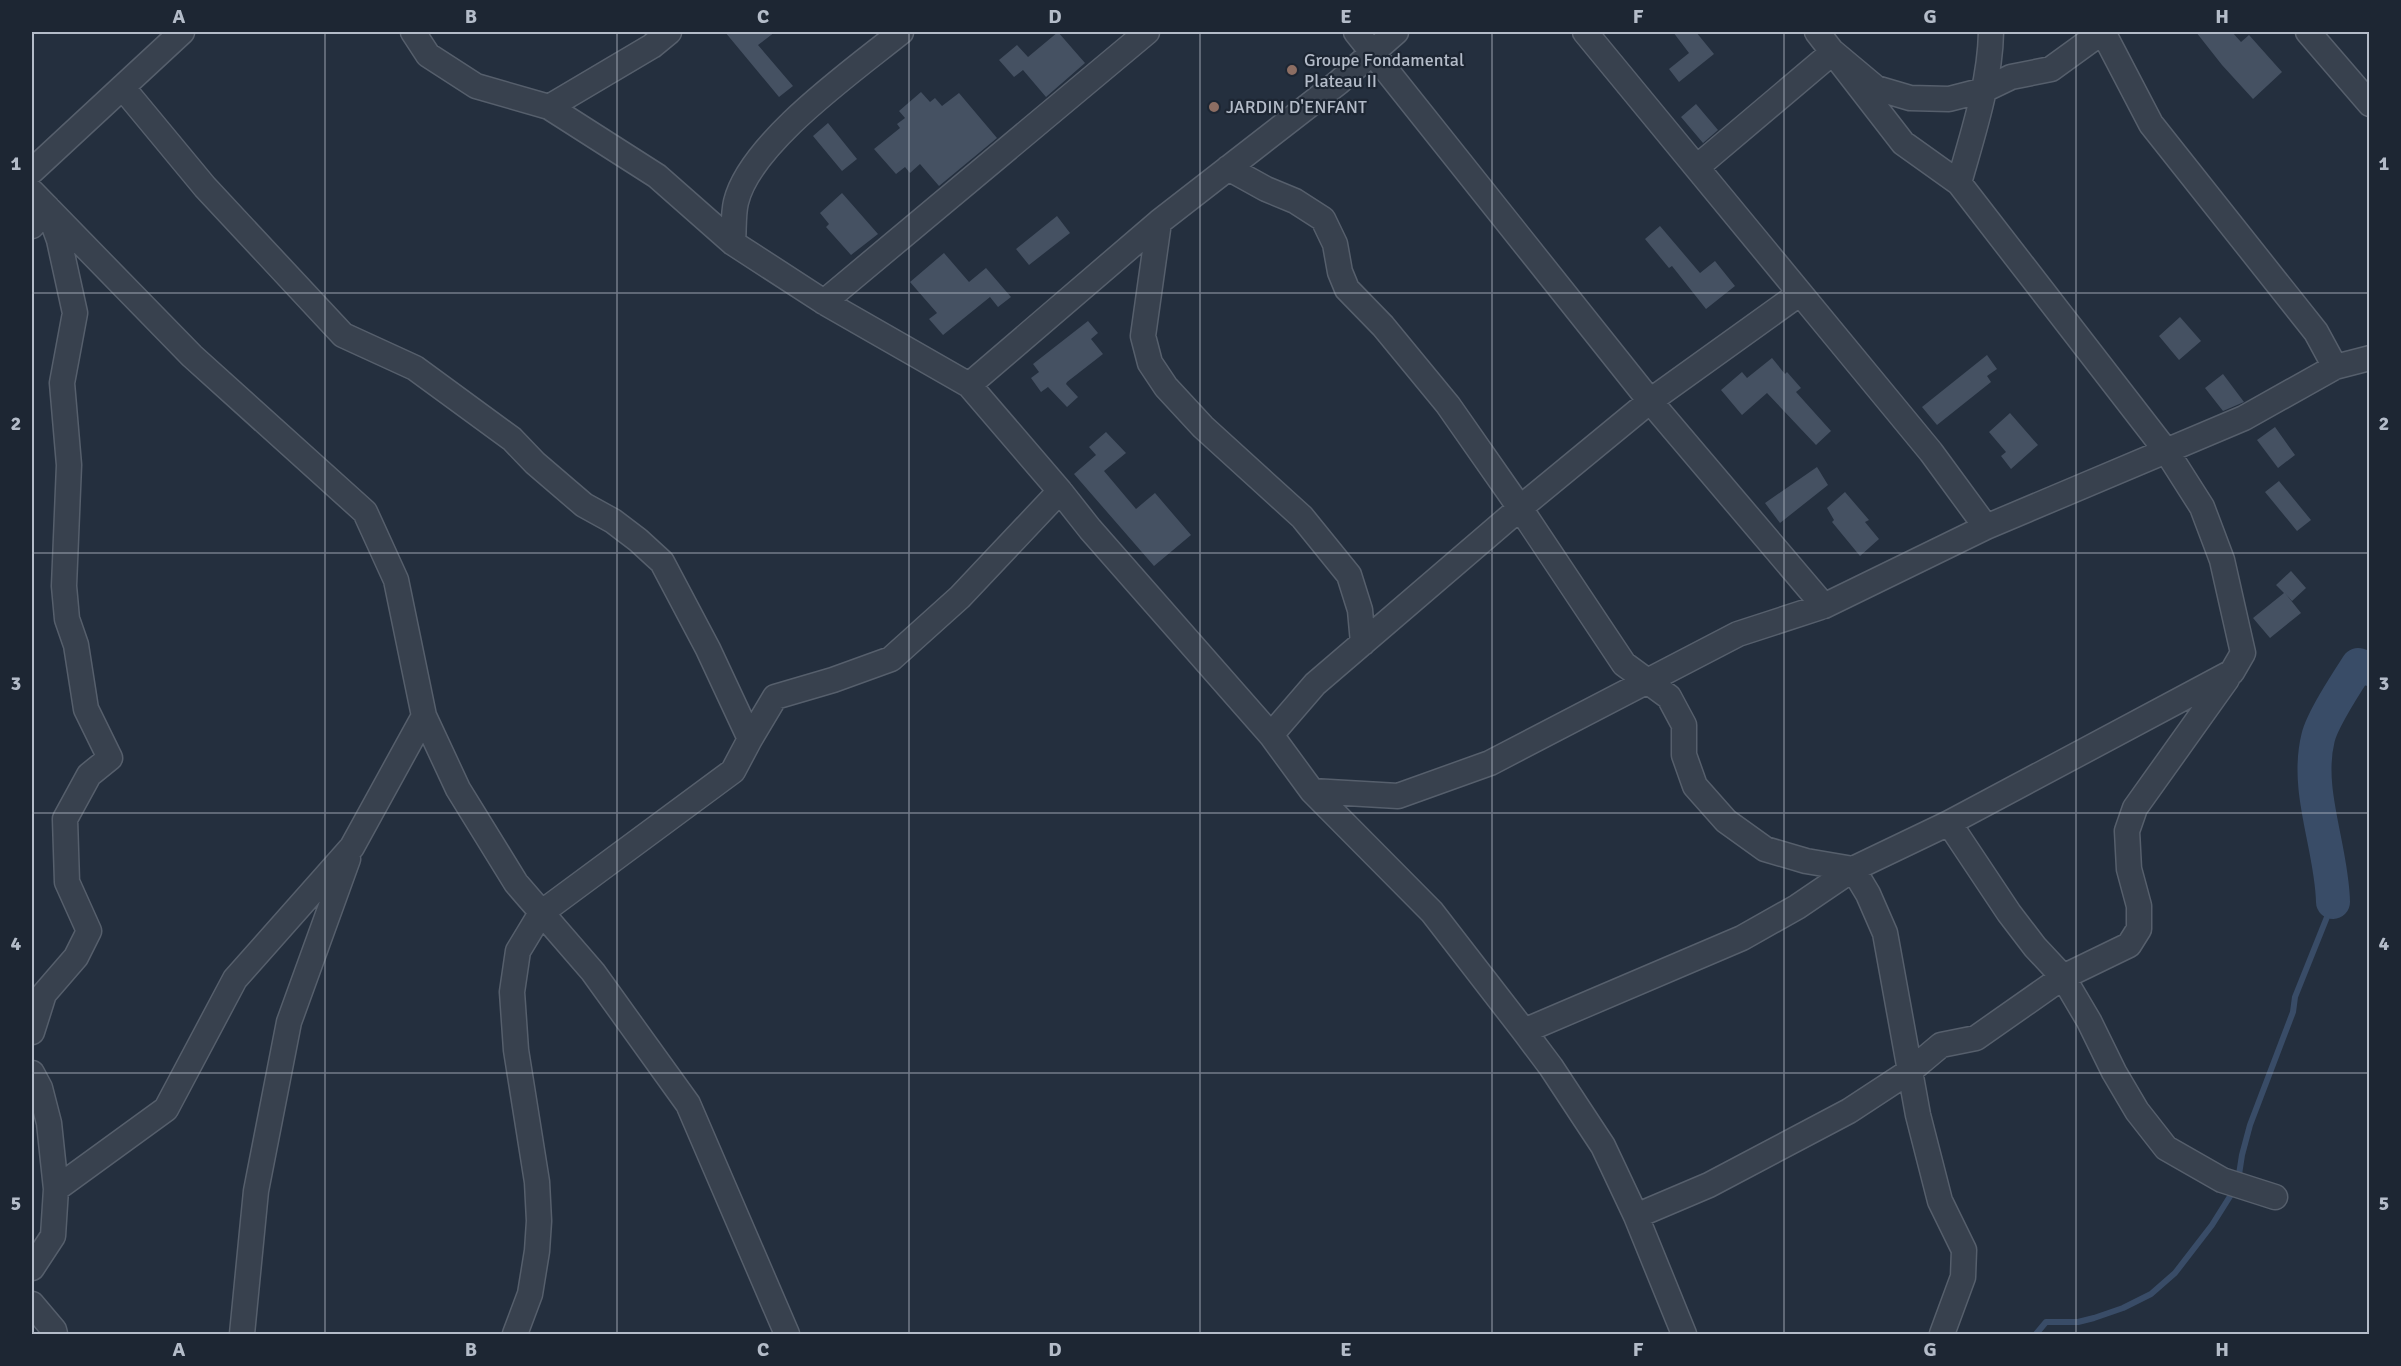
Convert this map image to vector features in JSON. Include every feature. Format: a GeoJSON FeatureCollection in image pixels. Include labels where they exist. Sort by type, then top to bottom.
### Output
{"type":"FeatureCollection","features":[{"type":"Feature","properties":{"kind":"street"},"geometry":{"type":"LineString","coordinates":[[32,171],[182,32]]}},
{"type":"Feature","properties":{"kind":"street"},"geometry":{"type":"LineString","coordinates":[[413,32],[428,55],[476,86],[549,107],[657,176],[733,243],[824,302],[969,385],[1105,546],[1271,735],[1312,791],[1432,912],[1524,1031],[1551,1067],[1603,1146],[1636,1216],[1684,1335]]}},
{"type":"Feature","properties":{"kind":"street"},"geometry":{"type":"LineString","coordinates":[[733,243],[736,202],[748,172],[772,142],[830,90],[901,32]]}},
{"type":"Feature","properties":{"kind":"street"},"geometry":{"type":"LineString","coordinates":[[824,302],[1120,40],[1147,32]]}},
{"type":"Feature","properties":{"kind":"street"},"geometry":{"type":"LineString","coordinates":[[1356,32],[1650,401],[1824,606]]}},
{"type":"Feature","properties":{"kind":"street"},"geometry":{"type":"LineString","coordinates":[[969,385],[1159,222],[1339,82],[1396,32]]}},
{"type":"Feature","properties":{"kind":"street"},"geometry":{"type":"LineString","coordinates":[[1585,32],[1931,452],[1986,527]]}},
{"type":"Feature","properties":{"kind":"street"},"geometry":{"type":"LineString","coordinates":[[1636,1216],[1709,1185],[1848,1111],[1910,1071],[1941,1045],[1976,1038],[2063,977],[2129,945],[2139,929],[2139,906],[2128,869],[2127,831],[2142,799],[2232,672],[2243,652],[2222,560],[2202,507],[2167,452],[1959,183],[1903,143],[1817,32]]}},
{"type":"Feature","properties":{"kind":"street"},"geometry":{"type":"LineString","coordinates":[[1959,183],[1984,90],[1991,32]]}},
{"type":"Feature","properties":{"kind":"street"},"geometry":{"type":"LineString","coordinates":[[1833,52],[1876,88],[1910,98],[1949,99],[1984,90],[2011,77],[2051,69],[2102,32],[2151,124],[2316,332],[2335,367]]}},
{"type":"Feature","properties":{"kind":"street"},"geometry":{"type":"LineString","coordinates":[[2308,32],[2370,104]]}},
{"type":"Feature","properties":{"kind":"street"},"geometry":{"type":"LineString","coordinates":[[549,107],[654,36]]}},
{"type":"Feature","properties":{"kind":"street"},"geometry":{"type":"LineString","coordinates":[[1697,167],[1833,52]]}},
{"type":"Feature","properties":{"kind":"street"},"geometry":{"type":"LineString","coordinates":[[123,88],[205,188],[343,335],[415,368],[512,439],[535,463],[585,505],[613,521],[662,562],[693,619],[750,739]]}},
{"type":"Feature","properties":{"kind":"street"},"geometry":{"type":"LineString","coordinates":[[1228,168],[1266,189],[1295,201],[1323,219],[1335,244],[1347,289],[1383,326],[1448,405],[1624,664],[1669,697],[1684,725],[1684,755],[1695,786],[1726,821],[1765,849],[1806,861],[1853,869],[1868,894],[1885,933],[1910,1071],[1940,1201],[1964,1250],[1963,1277],[1942,1335]]}},
{"type":"Feature","properties":{"kind":"street"},"geometry":{"type":"LineString","coordinates":[[36,208],[192,356],[365,512],[396,580],[424,716],[458,789],[516,883],[593,972],[688,1104],[787,1335]]}},
{"type":"Feature","properties":{"kind":"street"},"geometry":{"type":"LineString","coordinates":[[32,1032],[44,994],[76,957],[89,931],[67,882],[65,819],[89,775],[110,758],[86,709],[75,645],[67,619],[64,586],[69,465],[62,383],[75,313],[60,240],[36,208]]}},
{"type":"Feature","properties":{"kind":"street"},"geometry":{"type":"LineString","coordinates":[[1159,222],[1143,336],[1150,363],[1166,387],[1203,427],[1302,517],[1349,575],[1360,609],[1363,643]]}},
{"type":"Feature","properties":{"kind":"street"},"geometry":{"type":"LineString","coordinates":[[1271,735],[1315,684],[1520,508],[1650,401],[1799,294]]}},
{"type":"Feature","properties":{"kind":"street"},"geometry":{"type":"LineString","coordinates":[[1312,791],[1398,796],[1490,763],[1738,634],[1824,606],[1986,527],[2244,418],[2335,367],[2370,358]]}},
{"type":"Feature","properties":{"kind":"street"},"geometry":{"type":"LineString","coordinates":[[515,1335],[530,1294],[539,1221],[537,1182],[516,1050],[512,992],[518,951],[541,914],[733,771],[775,697],[833,680],[891,659],[960,597],[1060,491]]}},
{"type":"Feature","properties":{"kind":"street"},"geometry":{"type":"LineString","coordinates":[[1524,1031],[1742,938],[1797,907],[1853,869],[1949,823],[2232,672]]}},
{"type":"Feature","properties":{"kind":"street"},"geometry":{"type":"LineString","coordinates":[[242,1335],[256,1191],[290,1022],[352,847],[424,716]]}},
{"type":"Feature","properties":{"kind":"street"},"geometry":{"type":"LineString","coordinates":[[1949,823],[2009,913],[2035,947],[2063,977],[2090,1021],[2114,1072],[2137,1111],[2166,1148],[2222,1180],[2275,1197]]}},
{"type":"Feature","properties":{"kind":"street"},"geometry":{"type":"LineString","coordinates":[[56,1189],[166,1109],[235,979],[352,847]]}},
{"type":"Feature","properties":{"kind":"street"},"geometry":{"type":"LineString","coordinates":[[32,1073],[40,1088],[49,1123],[56,1189],[53,1236],[32,1268]]}},
{"type":"Feature","properties":{"kind":"street"},"geometry":{"type":"LineString","coordinates":[[32,1304],[54,1330],[55,1335]]}},
{"type":"Feature","properties":{"kind":"building"},"geometry":{"type":"Polygon","coordinates":[[[725,32],[775,32],[758,45],[793,86],[779,97],[725,32]]]}},
{"type":"Feature","properties":{"kind":"building"},"geometry":{"type":"Polygon","coordinates":[[[1058,32],[1085,63],[1046,97],[1023,70],[1014,77],[999,60],[1017,45],[1028,57],[1058,32]]]}},
{"type":"Feature","properties":{"kind":"building"},"geometry":{"type":"Polygon","coordinates":[[[1673,32],[1696,32],[1714,54],[1679,82],[1669,69],[1689,53],[1673,32]]]}},
{"type":"Feature","properties":{"kind":"building"},"geometry":{"type":"Polygon","coordinates":[[[2196,32],[2232,32],[2241,42],[2249,35],[2282,72],[2253,99],[2196,32]]]}},
{"type":"Feature","properties":{"kind":"building"},"geometry":{"type":"Polygon","coordinates":[[[921,92],[930,102],[935,98],[942,106],[959,93],[997,138],[939,186],[920,164],[910,173],[905,167],[896,174],[874,149],[900,128],[897,124],[905,118],[899,111],[921,92]]]}},
{"type":"Feature","properties":{"kind":"building"},"geometry":{"type":"Polygon","coordinates":[[[1696,104],[1718,130],[1703,143],[1681,117],[1696,104]]]}},
{"type":"Feature","properties":{"kind":"building"},"geometry":{"type":"Polygon","coordinates":[[[828,123],[857,159],[842,171],[813,136],[828,123]]]}},
{"type":"Feature","properties":{"kind":"building"},"geometry":{"type":"Polygon","coordinates":[[[842,193],[878,234],[851,255],[826,227],[829,224],[820,213],[842,193]]]}},
{"type":"Feature","properties":{"kind":"building"},"geometry":{"type":"Polygon","coordinates":[[[1057,216],[1070,233],[1029,265],[1016,249],[1057,216]]]}},
{"type":"Feature","properties":{"kind":"building"},"geometry":{"type":"Polygon","coordinates":[[[1660,226],[1700,273],[1715,261],[1735,286],[1706,309],[1672,266],[1669,268],[1645,239],[1660,226]]]}},
{"type":"Feature","properties":{"kind":"building"},"geometry":{"type":"Polygon","coordinates":[[[944,253],[969,282],[986,268],[1011,297],[998,307],[990,297],[943,335],[929,319],[937,313],[910,282],[944,253]]]}},
{"type":"Feature","properties":{"kind":"building"},"geometry":{"type":"Polygon","coordinates":[[[2180,317],[2201,341],[2179,360],[2159,336],[2180,317]]]}},
{"type":"Feature","properties":{"kind":"building"},"geometry":{"type":"Polygon","coordinates":[[[1088,321],[1098,333],[1091,339],[1103,354],[1067,382],[1066,384],[1078,397],[1067,407],[1048,387],[1041,392],[1031,378],[1039,372],[1033,364],[1088,321]]]}},
{"type":"Feature","properties":{"kind":"building"},"geometry":{"type":"Polygon","coordinates":[[[1987,355],[1997,369],[1987,376],[1991,382],[1937,425],[1922,407],[1987,355]]]}},
{"type":"Feature","properties":{"kind":"building"},"geometry":{"type":"Polygon","coordinates":[[[1772,358],[1801,388],[1796,392],[1831,431],[1816,445],[1767,393],[1742,415],[1721,390],[1742,372],[1747,378],[1772,358]]]}},
{"type":"Feature","properties":{"kind":"building"},"geometry":{"type":"Polygon","coordinates":[[[2223,374],[2244,402],[2223,411],[2205,388],[2223,374]]]}},
{"type":"Feature","properties":{"kind":"building"},"geometry":{"type":"Polygon","coordinates":[[[2010,413],[2038,445],[2011,469],[2001,456],[2006,452],[1989,432],[2010,413]]]}},
{"type":"Feature","properties":{"kind":"building"},"geometry":{"type":"Polygon","coordinates":[[[2275,427],[2295,455],[2278,468],[2257,440],[2275,427]]]}},
{"type":"Feature","properties":{"kind":"building"},"geometry":{"type":"Polygon","coordinates":[[[1106,432],[1126,453],[1104,471],[1136,509],[1155,493],[1191,535],[1154,566],[1074,474],[1096,455],[1089,447],[1106,432]]]}},
{"type":"Feature","properties":{"kind":"building"},"geometry":{"type":"Polygon","coordinates":[[[1817,467],[1828,485],[1780,523],[1765,503],[1817,467]]]}},
{"type":"Feature","properties":{"kind":"building"},"geometry":{"type":"Polygon","coordinates":[[[2279,481],[2311,520],[2297,531],[2265,492],[2279,481]]]}},
{"type":"Feature","properties":{"kind":"building"},"geometry":{"type":"Polygon","coordinates":[[[1845,492],[1869,520],[1865,522],[1879,539],[1860,556],[1832,522],[1834,520],[1827,508],[1845,492]]]}},
{"type":"Feature","properties":{"kind":"building"},"geometry":{"type":"Polygon","coordinates":[[[2291,571],[2306,588],[2292,601],[2285,593],[2301,613],[2270,638],[2253,618],[2284,593],[2276,585],[2291,571]]]}},
{"type":"Feature","properties":{"kind":"waterway"},"geometry":{"type":"LineString","coordinates":[[2333,902],[2332,882],[2315,778],[2318,738],[2330,711],[2358,665],[2370,669]]}},
{"type":"Feature","properties":{"kind":"waterway"},"geometry":{"type":"LineString","coordinates":[[2238,1181],[2250,1125],[2293,1012],[2295,997],[2333,902]]}},
{"type":"Feature","properties":{"kind":"waterway"},"geometry":{"type":"LineString","coordinates":[[2036,1334],[2046,1322],[2078,1322],[2094,1318],[2123,1308],[2151,1294],[2175,1273],[2212,1225],[2234,1190]]}},
{"type":"Feature","properties":{"kind":"place","name":"Groupe Fondamental Plateau II"},"geometry":{"type":"Point","coordinates":[1292,70]}},
{"type":"Feature","properties":{"kind":"place","name":"JARDIN D'ENFANT"},"geometry":{"type":"Point","coordinates":[1214,107]}}]}
